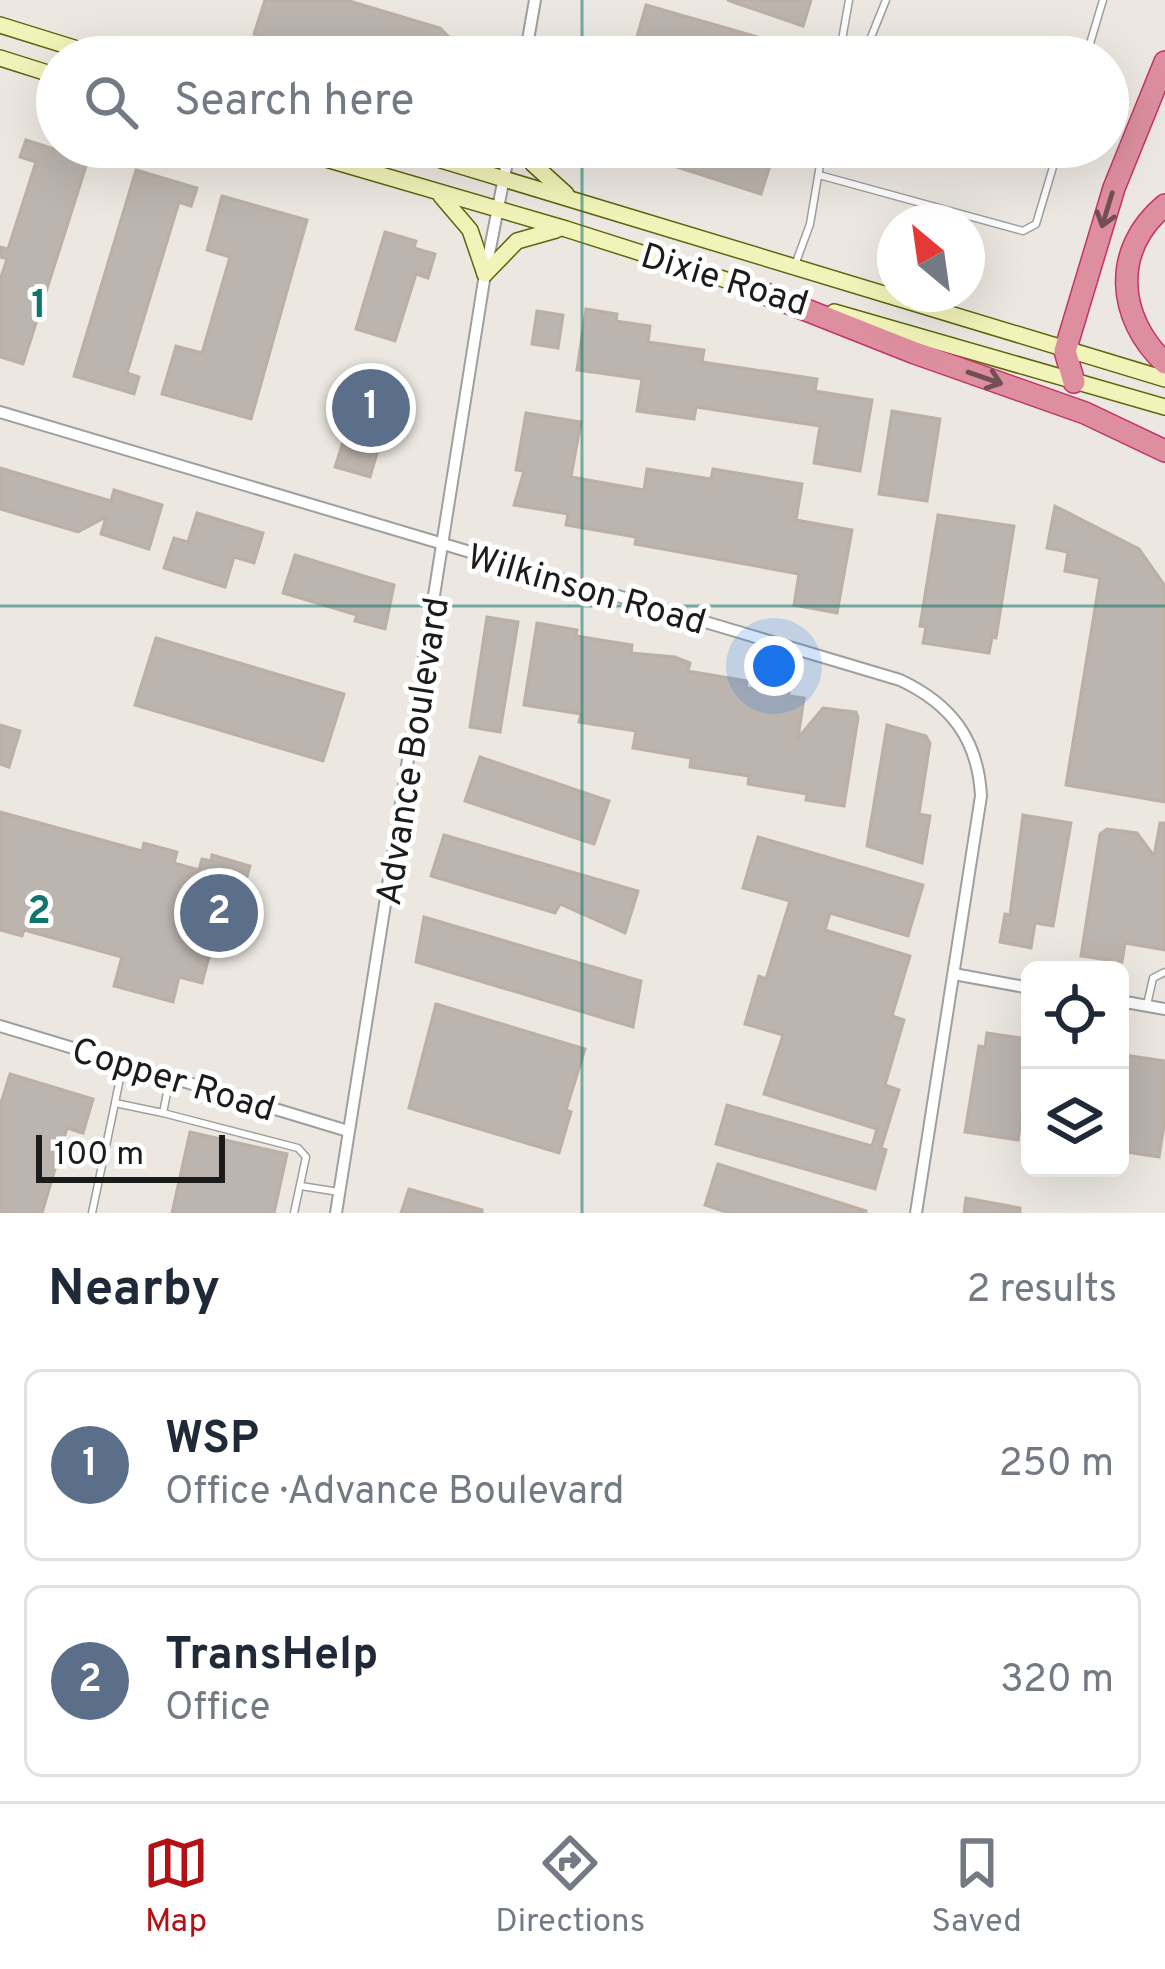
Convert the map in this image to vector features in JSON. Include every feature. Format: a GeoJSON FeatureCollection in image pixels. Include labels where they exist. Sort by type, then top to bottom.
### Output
{"type":"FeatureCollection","features":[{"type":"Feature","properties":{"kind":"highway"},"geometry":{"type":"LineString","coordinates":[[1129,151],[1165,62]]}},
{"type":"Feature","properties":{"kind":"highway"},"geometry":{"type":"LineString","coordinates":[[1074,382],[1065,351],[1122,168]]}},
{"type":"Feature","properties":{"kind":"highway"},"geometry":{"type":"LineString","coordinates":[[1165,205],[1136,240],[1125,277],[1136,328],[1165,364]]}},
{"type":"Feature","properties":{"kind":"highway"},"geometry":{"type":"LineString","coordinates":[[758,291],[1085,413],[1165,451]]}},
{"type":"Feature","properties":{"kind":"main road"},"geometry":{"type":"LineString","coordinates":[[0,25],[36,36]]}},
{"type":"Feature","properties":{"kind":"main road"},"geometry":{"type":"LineString","coordinates":[[0,58],[36,69]]}},
{"type":"Feature","properties":{"kind":"main road","name":"Dixie Road"},"geometry":{"type":"LineString","coordinates":[[354,168],[758,291],[1165,407]]}},
{"type":"Feature","properties":{"kind":"main road","name":"Dixie Road"},"geometry":{"type":"LineString","coordinates":[[462,168],[1165,379]]}},
{"type":"Feature","properties":{"kind":"main road"},"geometry":{"type":"LineString","coordinates":[[537,168],[573,200]]}},
{"type":"Feature","properties":{"kind":"main road"},"geometry":{"type":"LineString","coordinates":[[439,194],[470,230],[485,274],[517,241],[566,229]]}},
{"type":"Feature","properties":{"kind":"street"},"geometry":{"type":"LineString","coordinates":[[529,36],[535,0]]}},
{"type":"Feature","properties":{"kind":"street","name":"Advance Boulevard"},"geometry":{"type":"LineString","coordinates":[[336,1213],[485,274],[507,168]]}},
{"type":"Feature","properties":{"kind":"street","name":"Wilkinson Road"},"geometry":{"type":"LineString","coordinates":[[0,412],[900,680],[939,704],[970,739],[981,796],[916,1213]]}},
{"type":"Feature","properties":{"kind":"street"},"geometry":{"type":"LineString","coordinates":[[954,974],[1021,986]]}},
{"type":"Feature","properties":{"kind":"street"},"geometry":{"type":"LineString","coordinates":[[1129,1002],[1165,1009]]}},
{"type":"Feature","properties":{"kind":"street","name":"Copper Road"},"geometry":{"type":"LineString","coordinates":[[0,1026],[348,1131]]}},
{"type":"Feature","properties":{"kind":"lane"},"geometry":{"type":"LineString","coordinates":[[843,36],[849,0]]}},
{"type":"Feature","properties":{"kind":"lane"},"geometry":{"type":"LineString","coordinates":[[871,36],[886,0]]}},
{"type":"Feature","properties":{"kind":"lane"},"geometry":{"type":"LineString","coordinates":[[1091,36],[1102,0]]}},
{"type":"Feature","properties":{"kind":"lane"},"geometry":{"type":"LineString","coordinates":[[794,266],[810,224],[820,168]]}},
{"type":"Feature","properties":{"kind":"lane"},"geometry":{"type":"LineString","coordinates":[[819,175],[1023,232],[1036,224],[1053,168]]}},
{"type":"Feature","properties":{"kind":"lane"},"geometry":{"type":"LineString","coordinates":[[1147,1005],[1154,978],[1165,972]]}},
{"type":"Feature","properties":{"kind":"lane"},"geometry":{"type":"LineString","coordinates":[[92,1213],[124,1064]]}},
{"type":"Feature","properties":{"kind":"lane"},"geometry":{"type":"LineString","coordinates":[[164,1113],[170,1078]]}},
{"type":"Feature","properties":{"kind":"lane"},"geometry":{"type":"LineString","coordinates":[[116,1103],[298,1148],[305,1156],[294,1213]]}},
{"type":"Feature","properties":{"kind":"lane"},"geometry":{"type":"LineString","coordinates":[[300,1186],[339,1192]]}},
{"type":"Feature","properties":{"kind":"building"},"geometry":{"type":"Polygon","coordinates":[[[265,0],[346,0],[440,28],[448,36],[260,36],[254,34],[265,0]]]}},
{"type":"Feature","properties":{"kind":"building"},"geometry":{"type":"Polygon","coordinates":[[[727,0],[811,0],[803,26],[727,0]]]}},
{"type":"Feature","properties":{"kind":"building"},"geometry":{"type":"Polygon","coordinates":[[[646,5],[754,36],[637,36],[646,5]]]}},
{"type":"Feature","properties":{"kind":"building"},"geometry":{"type":"Polygon","coordinates":[[[26,140],[36,143],[36,162],[20,157],[26,140]]]}},
{"type":"Feature","properties":{"kind":"building"},"geometry":{"type":"Polygon","coordinates":[[[36,162],[36,168],[85,168],[23,364],[0,357],[0,280],[7,259],[0,257],[0,247],[8,249],[36,162]]]}},
{"type":"Feature","properties":{"kind":"building"},"geometry":{"type":"Polygon","coordinates":[[[680,168],[769,168],[761,194],[680,168]]]}},
{"type":"Feature","properties":{"kind":"building"},"geometry":{"type":"Polygon","coordinates":[[[136,170],[197,188],[191,206],[179,202],[127,373],[139,377],[134,394],[74,376],[136,170]]]}},
{"type":"Feature","properties":{"kind":"building"},"geometry":{"type":"Polygon","coordinates":[[[222,196],[307,220],[251,419],[162,394],[176,346],[202,353],[230,257],[207,250],[222,196]]]}},
{"type":"Feature","properties":{"kind":"building"},"geometry":{"type":"Polygon","coordinates":[[[385,232],[416,241],[414,248],[435,254],[428,278],[416,274],[395,341],[356,329],[385,232]]]}},
{"type":"Feature","properties":{"kind":"building"},"geometry":{"type":"Polygon","coordinates":[[[586,309],[617,314],[616,321],[650,326],[648,342],[704,350],[702,362],[817,379],[815,391],[872,400],[860,471],[814,463],[820,426],[696,407],[694,419],[637,411],[642,379],[577,370],[586,309]]]}},
{"type":"Feature","properties":{"kind":"building"},"geometry":{"type":"Polygon","coordinates":[[[537,311],[563,315],[558,348],[532,344],[537,311]]]}},
{"type":"Feature","properties":{"kind":"building"},"geometry":{"type":"Polygon","coordinates":[[[361,386],[394,396],[370,477],[335,467],[361,386]]]}},
{"type":"Feature","properties":{"kind":"building"},"geometry":{"type":"Polygon","coordinates":[[[892,411],[940,419],[927,501],[879,494],[892,411]]]}},
{"type":"Feature","properties":{"kind":"building"},"geometry":{"type":"Polygon","coordinates":[[[526,413],[581,422],[571,477],[644,490],[647,469],[711,479],[713,469],[802,484],[796,520],[852,530],[837,613],[794,605],[799,574],[635,544],[636,537],[566,525],[568,514],[514,505],[524,471],[516,470],[526,413]]]}},
{"type":"Feature","properties":{"kind":"building"},"geometry":{"type":"Polygon","coordinates":[[[0,468],[111,501],[114,490],[162,505],[149,549],[101,534],[106,517],[78,532],[0,509],[0,468]]]}},
{"type":"Feature","properties":{"kind":"building"},"geometry":{"type":"Polygon","coordinates":[[[1055,506],[1139,549],[1165,586],[1165,802],[1066,785],[1100,578],[1065,571],[1068,552],[1047,548],[1055,506]]]}},
{"type":"Feature","properties":{"kind":"building"},"geometry":{"type":"Polygon","coordinates":[[[197,513],[263,533],[254,563],[234,557],[225,587],[164,568],[174,538],[188,542],[197,513]]]}},
{"type":"Feature","properties":{"kind":"building"},"geometry":{"type":"Polygon","coordinates":[[[938,515],[1014,526],[996,638],[992,637],[989,653],[923,643],[926,627],[920,626],[938,515]]]}},
{"type":"Feature","properties":{"kind":"building"},"geometry":{"type":"Polygon","coordinates":[[[295,555],[394,585],[385,629],[355,621],[357,615],[283,593],[295,555]]]}},
{"type":"Feature","properties":{"kind":"building"},"geometry":{"type":"Polygon","coordinates":[[[487,617],[518,622],[500,732],[470,727],[487,617]]]}},
{"type":"Feature","properties":{"kind":"building"},"geometry":{"type":"Polygon","coordinates":[[[537,623],[577,630],[576,636],[632,645],[631,653],[675,657],[690,663],[688,671],[747,681],[746,688],[804,698],[798,738],[823,708],[856,712],[844,806],[748,784],[749,776],[690,767],[691,758],[633,748],[636,731],[579,722],[581,714],[524,705],[537,623]]]}},
{"type":"Feature","properties":{"kind":"building"},"geometry":{"type":"Polygon","coordinates":[[[156,638],[344,694],[323,761],[135,705],[156,638]]]}},
{"type":"Feature","properties":{"kind":"building"},"geometry":{"type":"Polygon","coordinates":[[[0,725],[20,731],[9,767],[0,764],[0,725]]]}},
{"type":"Feature","properties":{"kind":"building"},"geometry":{"type":"Polygon","coordinates":[[[887,725],[926,736],[930,743],[919,814],[930,816],[922,863],[867,846],[887,725]]]}},
{"type":"Feature","properties":{"kind":"building"},"geometry":{"type":"Polygon","coordinates":[[[480,757],[609,801],[594,844],[465,801],[480,757]]]}},
{"type":"Feature","properties":{"kind":"building"},"geometry":{"type":"Polygon","coordinates":[[[0,812],[142,851],[144,843],[177,852],[174,863],[199,870],[202,859],[211,861],[212,855],[250,866],[235,918],[228,916],[225,925],[218,923],[202,983],[179,977],[173,1002],[114,986],[122,957],[24,930],[22,936],[0,930],[0,812]]]}},
{"type":"Feature","properties":{"kind":"building"},"geometry":{"type":"Polygon","coordinates":[[[1023,815],[1071,823],[1053,926],[1035,923],[1031,948],[1000,942],[1005,914],[1010,915],[1023,815]]]}},
{"type":"Feature","properties":{"kind":"building"},"geometry":{"type":"Polygon","coordinates":[[[1160,823],[1165,823],[1165,950],[1125,943],[1122,961],[1081,956],[1100,834],[1107,829],[1137,833],[1154,856],[1160,823]]]}},
{"type":"Feature","properties":{"kind":"building"},"geometry":{"type":"Polygon","coordinates":[[[444,835],[638,891],[625,933],[560,904],[555,913],[431,876],[444,835]]]}},
{"type":"Feature","properties":{"kind":"building"},"geometry":{"type":"Polygon","coordinates":[[[758,837],[923,885],[908,936],[830,913],[825,930],[910,956],[892,1016],[904,1020],[885,1085],[899,1090],[881,1148],[886,1150],[875,1189],[716,1144],[727,1105],[872,1146],[877,1129],[764,1094],[783,1035],[745,1024],[759,976],[766,979],[790,901],[743,888],[758,837]]]}},
{"type":"Feature","properties":{"kind":"building"},"geometry":{"type":"Polygon","coordinates":[[[424,917],[641,981],[633,1027],[416,962],[424,917]]]}},
{"type":"Feature","properties":{"kind":"building"},"geometry":{"type":"Polygon","coordinates":[[[436,1004],[585,1049],[566,1110],[571,1112],[559,1153],[409,1108],[436,1004]]]}},
{"type":"Feature","properties":{"kind":"building"},"geometry":{"type":"Polygon","coordinates":[[[987,1033],[1021,1038],[1018,1140],[965,1132],[979,1046],[985,1047],[987,1033]]]}},
{"type":"Feature","properties":{"kind":"building"},"geometry":{"type":"Polygon","coordinates":[[[1129,1056],[1165,1061],[1165,1119],[1159,1157],[1129,1152],[1129,1056]]]}},
{"type":"Feature","properties":{"kind":"building"},"geometry":{"type":"Polygon","coordinates":[[[10,1074],[93,1099],[83,1133],[67,1128],[42,1213],[0,1213],[0,1106],[10,1074]]]}},
{"type":"Feature","properties":{"kind":"building"},"geometry":{"type":"Polygon","coordinates":[[[190,1132],[287,1154],[274,1213],[172,1213],[190,1132]]]}},
{"type":"Feature","properties":{"kind":"building"},"geometry":{"type":"Polygon","coordinates":[[[718,1164],[866,1211],[729,1213],[705,1205],[718,1164]]]}},
{"type":"Feature","properties":{"kind":"building"},"geometry":{"type":"Polygon","coordinates":[[[409,1189],[482,1210],[482,1213],[401,1213],[409,1189]]]}},
{"type":"Feature","properties":{"kind":"building"},"geometry":{"type":"Polygon","coordinates":[[[966,1198],[1020,1208],[1020,1213],[964,1213],[966,1198]]]}},
{"type":"Feature","properties":{"kind":"place","name":"WSP"},"geometry":{"type":"Point","coordinates":[371,408]}},
{"type":"Feature","properties":{"kind":"place","name":"TransHelp"},"geometry":{"type":"Point","coordinates":[219,913]}}]}
